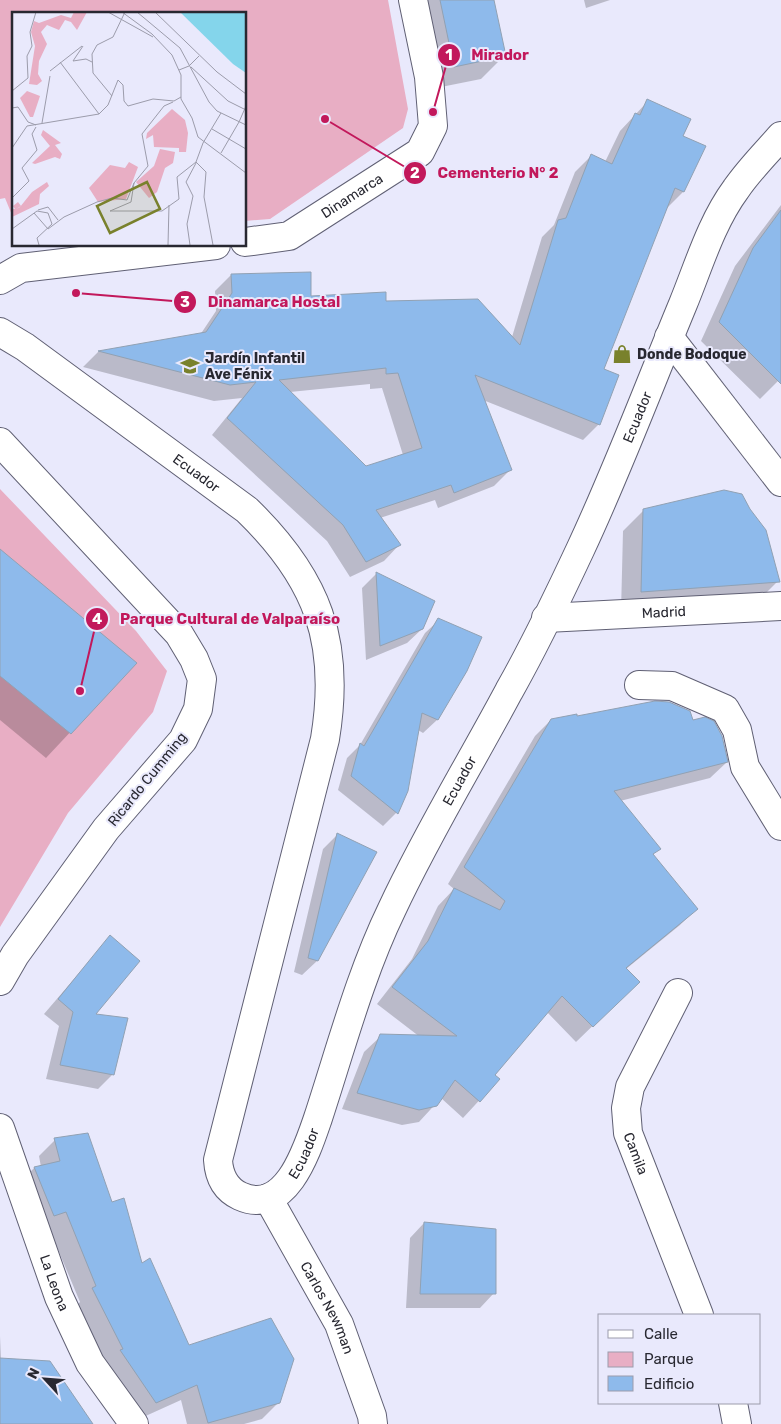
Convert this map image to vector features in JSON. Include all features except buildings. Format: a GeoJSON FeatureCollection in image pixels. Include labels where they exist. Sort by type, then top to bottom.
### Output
{"type":"FeatureCollection","features":[{"type":"Feature","properties":{"kind":"main road","name":"Dinamarca"},"geometry":{"type":"LineString","coordinates":[[246,242],[289,236],[420,152],[433,126],[429,76],[413,0]]}},
{"type":"Feature","properties":{"kind":"main road","name":"Ecuador"},"geometry":{"type":"LineString","coordinates":[[0,332],[25,347],[247,510],[272,534],[293,562],[310,592],[321,620],[328,649],[331,680],[330,710],[325,739],[218,1160],[219,1173],[225,1185],[234,1194],[247,1199],[268,1198],[285,1187],[308,1145],[355,1004],[391,911],[431,831],[511,688],[580,550],[622,457],[713,227],[735,190],[781,136]]}},
{"type":"Feature","properties":{"kind":"main road"},"geometry":{"type":"LineString","coordinates":[[0,280],[21,268],[208,246]]}},
{"type":"Feature","properties":{"kind":"main road"},"geometry":{"type":"LineString","coordinates":[[669,337],[781,482]]}},
{"type":"Feature","properties":{"kind":"main road","name":"Ricardo Cumming"},"geometry":{"type":"LineString","coordinates":[[0,442],[178,634],[194,659],[202,679],[198,709],[183,740],[106,829],[15,955],[0,981]]}},
{"type":"Feature","properties":{"kind":"main road","name":"Madrid"},"geometry":{"type":"LineString","coordinates":[[546,618],[781,606]]}},
{"type":"Feature","properties":{"kind":"main road"},"geometry":{"type":"LineString","coordinates":[[640,685],[672,686],[725,710],[737,730],[744,767],[781,826]]}},
{"type":"Feature","properties":{"kind":"main road","name":"Camila"},"geometry":{"type":"LineString","coordinates":[[678,993],[630,1087],[626,1108],[628,1133],[698,1314]]}},
{"type":"Feature","properties":{"kind":"main road","name":"La Leona"},"geometry":{"type":"LineString","coordinates":[[0,1128],[59,1297],[90,1363],[134,1424]]}},
{"type":"Feature","properties":{"kind":"main road","name":"Carlos Newman"},"geometry":{"type":"LineString","coordinates":[[268,1198],[339,1324],[372,1416],[373,1424]]}},
{"type":"Feature","properties":{"kind":"main road"},"geometry":{"type":"LineString","coordinates":[[733,1404],[737,1424]]}},
{"type":"Feature","properties":{"kind":"green space"},"geometry":{"type":"Polygon","coordinates":[[[0,0],[388,0],[408,109],[403,128],[270,219],[246,221],[246,12],[12,12],[12,215],[5,198],[0,199],[0,0]]]}},
{"type":"Feature","properties":{"kind":"green space"},"geometry":{"type":"Polygon","coordinates":[[[0,489],[136,631],[167,671],[153,712],[68,813],[0,927],[0,489]]]}},
{"type":"Feature","properties":{"kind":"place","name":"Mirador"},"geometry":{"type":"Point","coordinates":[433,112]}},
{"type":"Feature","properties":{"kind":"place","name":"Cementerio N° 2"},"geometry":{"type":"Point","coordinates":[325,119]}},
{"type":"Feature","properties":{"kind":"place","name":"Dinamarca Hostal"},"geometry":{"type":"Point","coordinates":[76,293]}},
{"type":"Feature","properties":{"kind":"place","name":"Donde Bodoque"},"geometry":{"type":"Point","coordinates":[622,354]}},
{"type":"Feature","properties":{"kind":"place","name":"Jardín Infantil Ave Fénix"},"geometry":{"type":"Point","coordinates":[190,366]}},
{"type":"Feature","properties":{"kind":"place","name":"Parque Cultural de Valparaíso"},"geometry":{"type":"Point","coordinates":[80,691]}}]}
